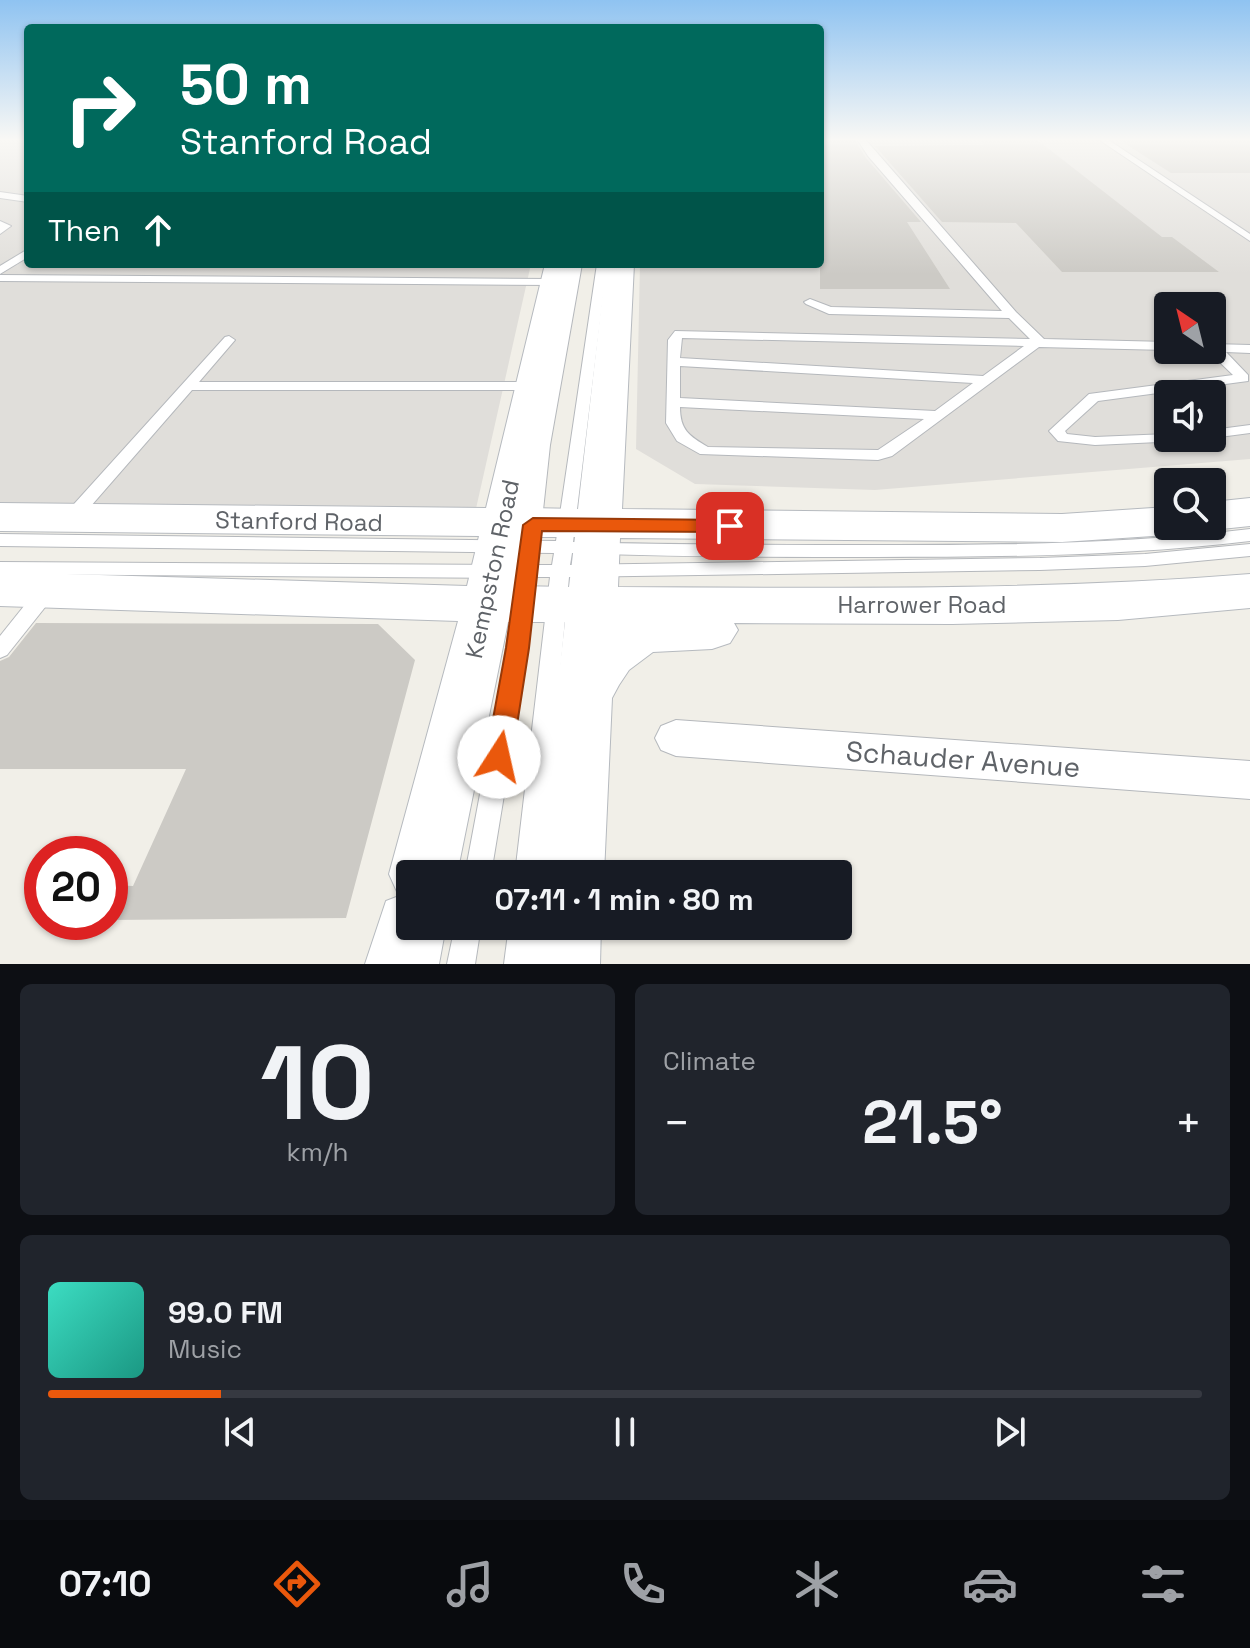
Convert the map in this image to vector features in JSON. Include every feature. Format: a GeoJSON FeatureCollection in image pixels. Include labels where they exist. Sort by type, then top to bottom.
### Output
{"type":"FeatureCollection","features":[{"type":"Feature","properties":{"kind":"main road","name":"Kempston Road"},"geometry":{"type":"LineString","coordinates":[[428,860],[545,562],[619,268]]}},
{"type":"Feature","properties":{"kind":"main road","name":"Kempston Road"},"geometry":{"type":"LineString","coordinates":[[563,270],[531,386],[545,562],[585,696],[571,860]]}},
{"type":"Feature","properties":{"kind":"main road"},"geometry":{"type":"LineString","coordinates":[[1226,515],[1250,512]]}},
{"type":"Feature","properties":{"kind":"main road","name":"Stanford Road"},"geometry":{"type":"LineString","coordinates":[[0,517],[71,518],[545,562]]}},
{"type":"Feature","properties":{"kind":"main road"},"geometry":{"type":"LineString","coordinates":[[0,589],[48,590],[545,562],[1154,522]]}},
{"type":"Feature","properties":{"kind":"main road","name":"Harrower Road"},"geometry":{"type":"LineString","coordinates":[[545,562],[952,606],[1118,602],[1250,591]]}},
{"type":"Feature","properties":{"kind":"main road"},"geometry":{"type":"LineString","coordinates":[[585,696],[601,663],[616,647],[662,631],[898,629],[924,621],[952,606]]}},
{"type":"Feature","properties":{"kind":"main road"},"geometry":{"type":"LineString","coordinates":[[402,964],[408,940]]}},
{"type":"Feature","properties":{"kind":"main road"},"geometry":{"type":"LineString","coordinates":[[563,964],[565,940]]}},
{"type":"Feature","properties":{"kind":"street","name":"Schauder Avenue"},"geometry":{"type":"LineString","coordinates":[[676,738],[1250,780]]}},
{"type":"Feature","properties":{"kind":"lane"},"geometry":{"type":"LineString","coordinates":[[897,184],[1012,315],[1033,347]]}},
{"type":"Feature","properties":{"kind":"lane"},"geometry":{"type":"LineString","coordinates":[[1169,184],[1250,238]]}},
{"type":"Feature","properties":{"kind":"lane"},"geometry":{"type":"LineString","coordinates":[[0,195],[24,198]]}},
{"type":"Feature","properties":{"kind":"lane"},"geometry":{"type":"LineString","coordinates":[[0,224],[6,226],[0,231]]}},
{"type":"Feature","properties":{"kind":"lane"},"geometry":{"type":"LineString","coordinates":[[0,271],[24,255]]}},
{"type":"Feature","properties":{"kind":"lane"},"geometry":{"type":"LineString","coordinates":[[481,860],[545,562],[601,268]]}},
{"type":"Feature","properties":{"kind":"lane"},"geometry":{"type":"LineString","coordinates":[[0,278],[563,270],[542,445],[545,562],[529,860]]}},
{"type":"Feature","properties":{"kind":"lane"},"geometry":{"type":"LineString","coordinates":[[810,302],[829,310],[1012,315]]}},
{"type":"Feature","properties":{"kind":"lane"},"geometry":{"type":"LineString","coordinates":[[1033,347],[983,380],[887,453],[878,455],[705,451],[682,438],[673,423],[674,340],[679,334],[1033,347],[1154,346]]}},
{"type":"Feature","properties":{"kind":"lane"},"geometry":{"type":"LineString","coordinates":[[71,518],[229,340]]}},
{"type":"Feature","properties":{"kind":"lane"},"geometry":{"type":"LineString","coordinates":[[1226,348],[1250,349]]}},
{"type":"Feature","properties":{"kind":"lane"},"geometry":{"type":"LineString","coordinates":[[1226,359],[1247,378]]}},
{"type":"Feature","properties":{"kind":"lane"},"geometry":{"type":"LineString","coordinates":[[674,362],[983,380]]}},
{"type":"Feature","properties":{"kind":"lane"},"geometry":{"type":"LineString","coordinates":[[1226,381],[1247,378]]}},
{"type":"Feature","properties":{"kind":"lane"},"geometry":{"type":"LineString","coordinates":[[190,386],[531,386]]}},
{"type":"Feature","properties":{"kind":"lane"},"geometry":{"type":"LineString","coordinates":[[1154,390],[1094,397],[1056,431],[1063,438],[1095,441],[1154,439]]}},
{"type":"Feature","properties":{"kind":"lane"},"geometry":{"type":"LineString","coordinates":[[673,402],[936,415]]}},
{"type":"Feature","properties":{"kind":"lane"},"geometry":{"type":"LineString","coordinates":[[1226,432],[1250,429]]}},
{"type":"Feature","properties":{"kind":"lane"},"geometry":{"type":"LineString","coordinates":[[0,568],[327,574],[545,562],[1066,550],[1250,535]]}},
{"type":"Feature","properties":{"kind":"lane"},"geometry":{"type":"LineString","coordinates":[[0,540],[545,562],[1071,565],[1250,550]]}},
{"type":"Feature","properties":{"kind":"lane"},"geometry":{"type":"LineString","coordinates":[[0,650],[48,590]]}},
{"type":"Feature","properties":{"kind":"lane"},"geometry":{"type":"LineString","coordinates":[[461,964],[465,940]]}},
{"type":"Feature","properties":{"kind":"lane"},"geometry":{"type":"LineString","coordinates":[[518,964],[521,940]]}},
{"type":"Feature","properties":{"kind":"shaded area"},"geometry":{"type":"Polygon","coordinates":[[[0,184],[24,184],[24,268],[530,268],[475,513],[0,505],[0,184]]]}},
{"type":"Feature","properties":{"kind":"shaded area"},"geometry":{"type":"Polygon","coordinates":[[[824,184],[1250,184],[1250,459],[875,490],[695,484],[636,449],[640,268],[824,268],[824,184]]]}},
{"type":"Feature","properties":{"kind":"building"},"geometry":{"type":"Polygon","coordinates":[[[824,184],[888,184],[921,222],[907,222],[950,289],[820,289],[820,268],[824,268],[824,184]]]}},
{"type":"Feature","properties":{"kind":"building"},"geometry":{"type":"Polygon","coordinates":[[[908,184],[1094,184],[1162,237],[1172,237],[1219,272],[1062,272],[1016,223],[942,222],[908,184]]]}},
{"type":"Feature","properties":{"kind":"building"},"geometry":{"type":"Polygon","coordinates":[[[36,623],[378,624],[415,660],[346,918],[128,920],[128,886],[133,886],[186,769],[0,769],[0,661],[9,657],[36,623]]]}},
{"type":"Feature","properties":{"kind":"route"},"geometry":{"type":"LineString","coordinates":[[499,757],[518,648],[533,525],[730,526]]}}]}
